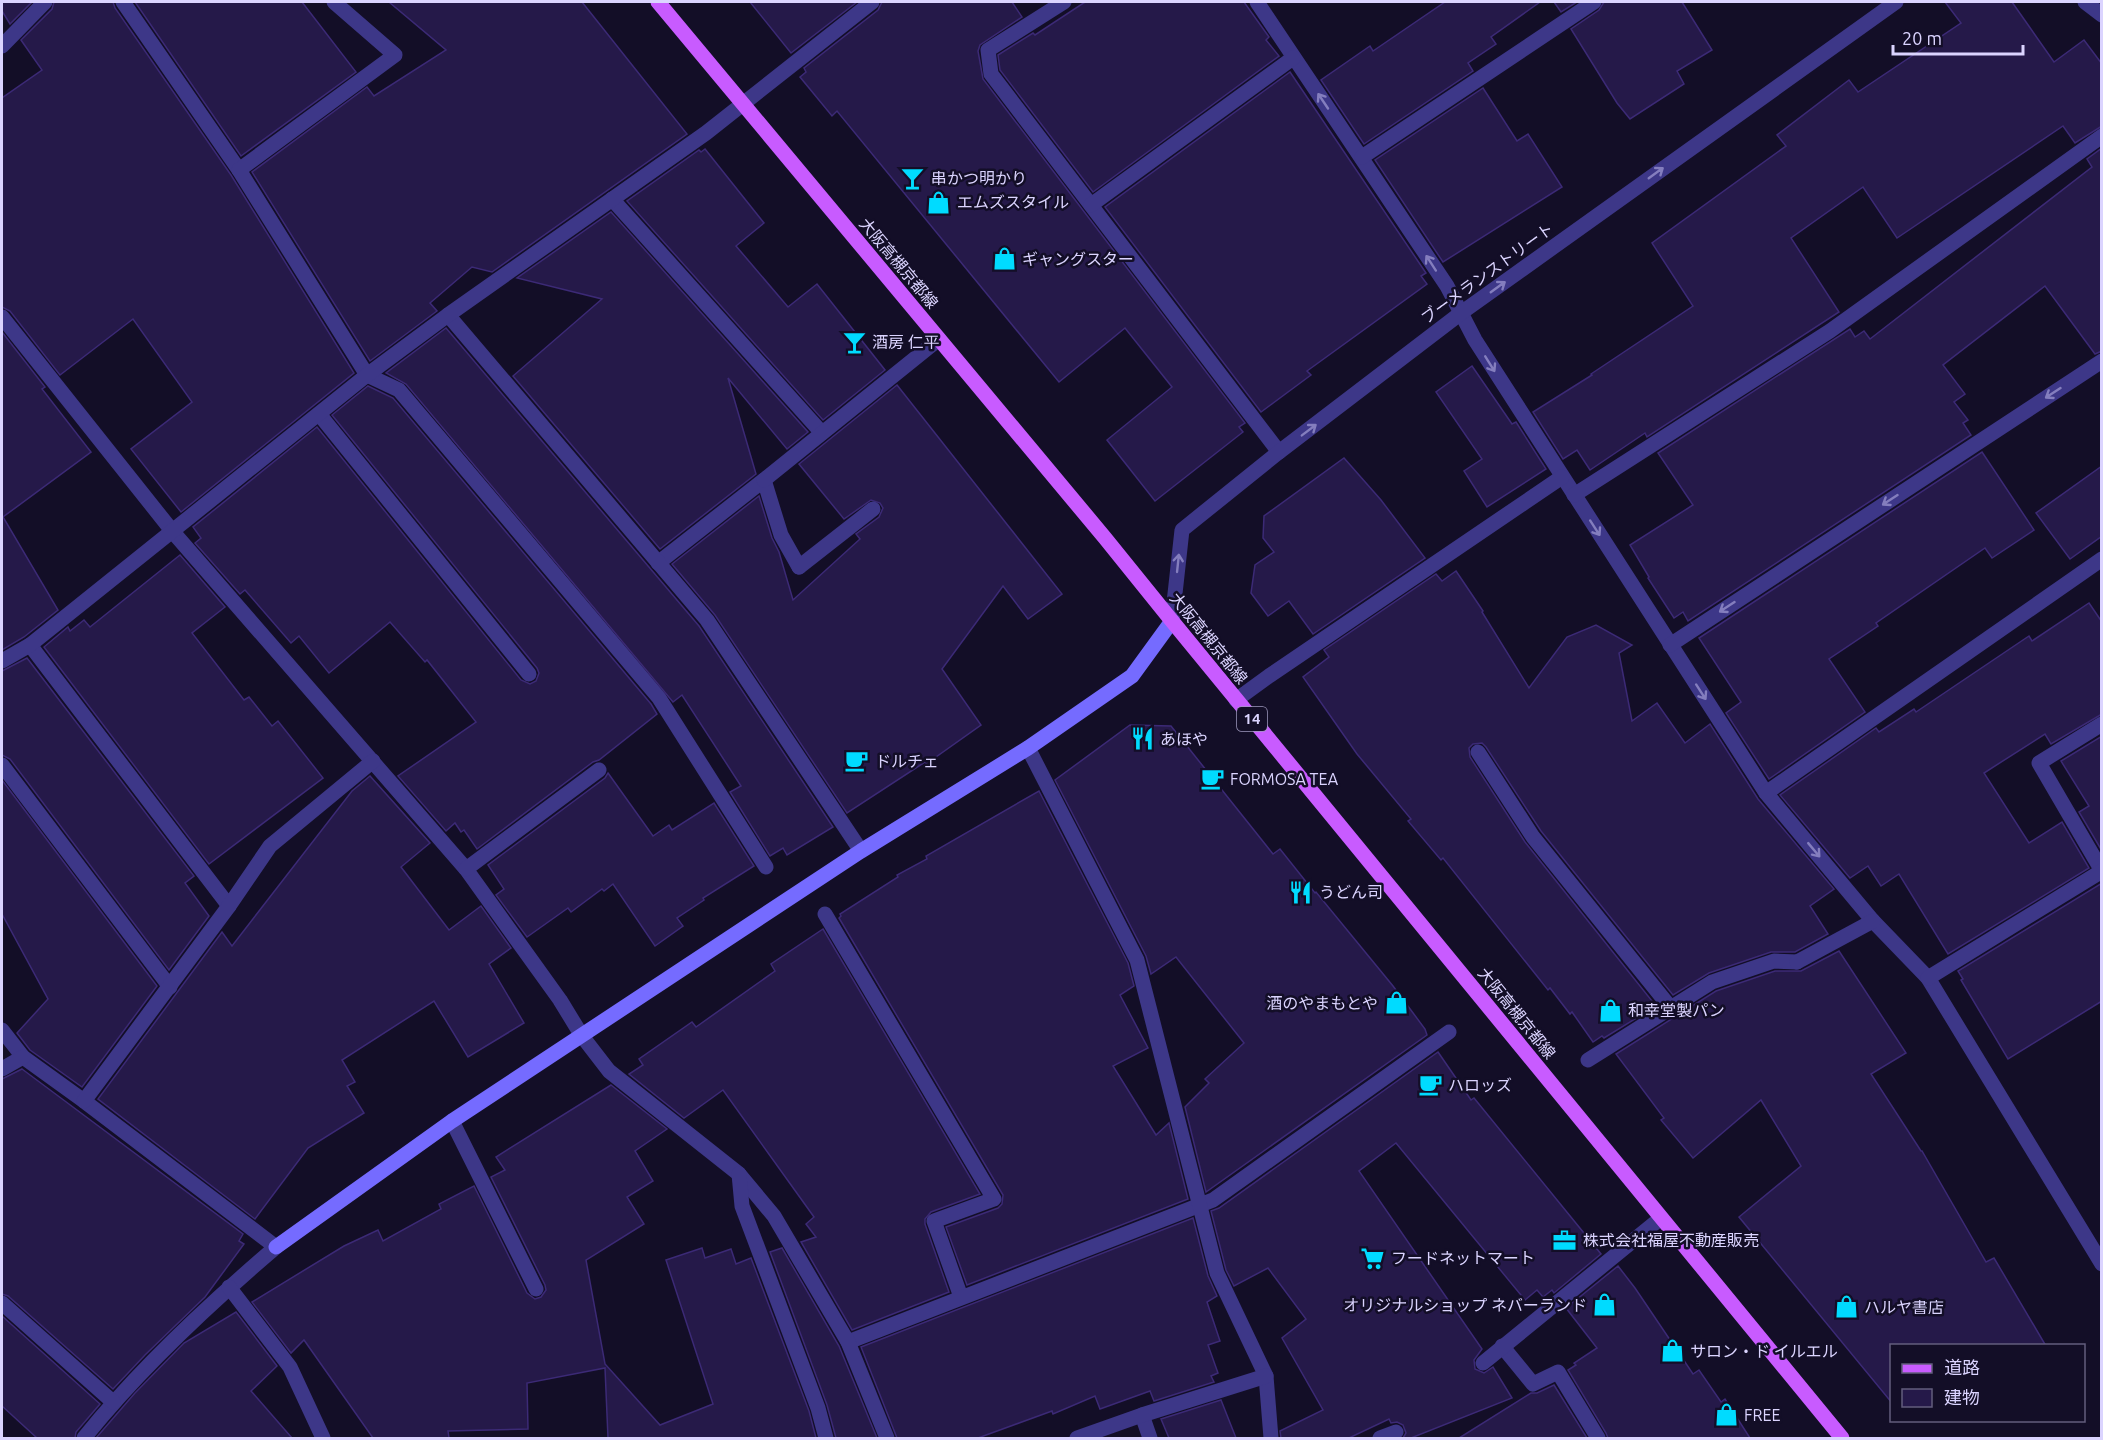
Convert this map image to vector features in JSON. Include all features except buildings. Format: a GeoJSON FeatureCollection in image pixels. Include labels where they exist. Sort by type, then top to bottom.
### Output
{"type":"FeatureCollection","features":[{"type":"Feature","properties":{"kind":"main road","name":"大阪高槻京都線"},"geometry":{"type":"LineString","coordinates":[[658,2],[1106,538],[1236,700],[1842,1438]]}},
{"type":"Feature","properties":{"kind":"street"},"geometry":{"type":"LineString","coordinates":[[2,46],[45,2]]}},
{"type":"Feature","properties":{"kind":"street"},"geometry":{"type":"LineString","coordinates":[[123,2],[239,170],[368,375],[399,390],[658,698],[766,867]]}},
{"type":"Feature","properties":{"kind":"street"},"geometry":{"type":"LineString","coordinates":[[239,170],[395,55],[334,2]]}},
{"type":"Feature","properties":{"kind":"street"},"geometry":{"type":"LineString","coordinates":[[3,657],[30,645],[368,375],[448,315],[743,106],[872,2]]}},
{"type":"Feature","properties":{"kind":"street"},"geometry":{"type":"LineString","coordinates":[[1064,2],[988,50],[991,74],[1279,452]]}},
{"type":"Feature","properties":{"kind":"street"},"geometry":{"type":"LineString","coordinates":[[1257,2],[1447,286],[1475,340],[1766,793],[1872,921],[1928,978],[2102,1264]]}},
{"type":"Feature","properties":{"kind":"street"},"geometry":{"type":"LineString","coordinates":[[1362,157],[1594,2]]}},
{"type":"Feature","properties":{"kind":"street","name":"ブーメランストリート"},"geometry":{"type":"LineString","coordinates":[[1172,621],[1182,530],[1279,452],[1461,313],[1896,2]]}},
{"type":"Feature","properties":{"kind":"street"},"geometry":{"type":"LineString","coordinates":[[2085,2],[2102,15]]}},
{"type":"Feature","properties":{"kind":"street"},"geometry":{"type":"LineString","coordinates":[[1091,205],[1293,58]]}},
{"type":"Feature","properties":{"kind":"street"},"geometry":{"type":"LineString","coordinates":[[1574,495],[1830,331],[2102,136]]}},
{"type":"Feature","properties":{"kind":"street"},"geometry":{"type":"LineString","coordinates":[[612,199],[822,433]]}},
{"type":"Feature","properties":{"kind":"street"},"geometry":{"type":"LineString","coordinates":[[448,315],[707,620],[861,851]]}},
{"type":"Feature","properties":{"kind":"street"},"geometry":{"type":"LineString","coordinates":[[2,317],[173,532],[466,869],[560,1000],[582,1036],[609,1071],[739,1174],[774,1216],[848,1342],[887,1438]]}},
{"type":"Feature","properties":{"kind":"street"},"geometry":{"type":"LineString","coordinates":[[658,563],[939,339]]}},
{"type":"Feature","properties":{"kind":"street"},"geometry":{"type":"LineString","coordinates":[[1670,645],[2102,361]]}},
{"type":"Feature","properties":{"kind":"street"},"geometry":{"type":"LineString","coordinates":[[320,414],[529,674]]}},
{"type":"Feature","properties":{"kind":"street"},"geometry":{"type":"LineString","coordinates":[[1236,700],[1562,477]]}},
{"type":"Feature","properties":{"kind":"street"},"geometry":{"type":"LineString","coordinates":[[764,480],[781,535],[799,567],[873,509]]}},
{"type":"Feature","properties":{"kind":"street"},"geometry":{"type":"LineString","coordinates":[[1766,793],[2102,559]]}},
{"type":"Feature","properties":{"kind":"street"},"geometry":{"type":"LineString","coordinates":[[84,1438],[113,1402],[229,1287],[276,1247],[452,1121],[861,851],[1028,748],[1132,676],[1172,621]]}},
{"type":"Feature","properties":{"kind":"street"},"geometry":{"type":"LineString","coordinates":[[30,645],[229,906]]}},
{"type":"Feature","properties":{"kind":"street"},"geometry":{"type":"LineString","coordinates":[[1928,978],[2102,871],[2039,763],[2102,724]]}},
{"type":"Feature","properties":{"kind":"street"},"geometry":{"type":"LineString","coordinates":[[1028,748],[1137,960],[1217,1273],[1266,1376],[1271,1438]]}},
{"type":"Feature","properties":{"kind":"street"},"geometry":{"type":"LineString","coordinates":[[1478,752],[1533,837],[1670,1007]]}},
{"type":"Feature","properties":{"kind":"street"},"geometry":{"type":"LineString","coordinates":[[84,1101],[170,987],[270,846],[373,761]]}},
{"type":"Feature","properties":{"kind":"street"},"geometry":{"type":"LineString","coordinates":[[2,765],[170,987]]}},
{"type":"Feature","properties":{"kind":"street"},"geometry":{"type":"LineString","coordinates":[[466,869],[599,770]]}},
{"type":"Feature","properties":{"kind":"street"},"geometry":{"type":"LineString","coordinates":[[825,914],[994,1199],[934,1221],[961,1297]]}},
{"type":"Feature","properties":{"kind":"street"},"geometry":{"type":"LineString","coordinates":[[1588,1060],[1712,982],[1774,961],[1797,962],[1872,921]]}},
{"type":"Feature","properties":{"kind":"street"},"geometry":{"type":"LineString","coordinates":[[2,1030],[23,1057],[276,1247]]}},
{"type":"Feature","properties":{"kind":"street"},"geometry":{"type":"LineString","coordinates":[[848,1342],[1213,1200],[1449,1032]]}},
{"type":"Feature","properties":{"kind":"street"},"geometry":{"type":"LineString","coordinates":[[2,1069],[23,1057]]}},
{"type":"Feature","properties":{"kind":"street"},"geometry":{"type":"LineString","coordinates":[[452,1121],[536,1289]]}},
{"type":"Feature","properties":{"kind":"street"},"geometry":{"type":"LineString","coordinates":[[739,1174],[742,1206],[818,1408],[826,1438]]}},
{"type":"Feature","properties":{"kind":"street"},"geometry":{"type":"LineString","coordinates":[[1483,1363],[1661,1218]]}},
{"type":"Feature","properties":{"kind":"street"},"geometry":{"type":"LineString","coordinates":[[229,1287],[290,1367],[323,1438]]}},
{"type":"Feature","properties":{"kind":"street"},"geometry":{"type":"LineString","coordinates":[[2,1303],[113,1402]]}},
{"type":"Feature","properties":{"kind":"street"},"geometry":{"type":"LineString","coordinates":[[1502,1346],[1533,1384],[1558,1372],[1598,1438]]}},
{"type":"Feature","properties":{"kind":"street"},"geometry":{"type":"LineString","coordinates":[[1077,1438],[1266,1376]]}},
{"type":"Feature","properties":{"kind":"street"},"geometry":{"type":"LineString","coordinates":[[1142,1415],[1150,1438]]}},
{"type":"Feature","properties":{"kind":"street"},"geometry":{"type":"LineString","coordinates":[[1380,1438],[1396,1432]]}},
{"type":"Feature","properties":{"kind":"place","name":"串かつ明かり"},"geometry":{"type":"Point","coordinates":[913,178]}},
{"type":"Feature","properties":{"kind":"place","name":"エムズスタイル"},"geometry":{"type":"Point","coordinates":[939,202]}},
{"type":"Feature","properties":{"kind":"place","name":"ギャングスター"},"geometry":{"type":"Point","coordinates":[1004,259]}},
{"type":"Feature","properties":{"kind":"place","name":"酒房 仁平"},"geometry":{"type":"Point","coordinates":[854,342]}},
{"type":"Feature","properties":{"kind":"place","name":"あほや"},"geometry":{"type":"Point","coordinates":[1142,739]}},
{"type":"Feature","properties":{"kind":"place","name":"ドルチェ"},"geometry":{"type":"Point","coordinates":[857,761]}},
{"type":"Feature","properties":{"kind":"place","name":"FORMOSA TEA"},"geometry":{"type":"Point","coordinates":[1212,779]}},
{"type":"Feature","properties":{"kind":"place","name":"うどん司"},"geometry":{"type":"Point","coordinates":[1301,892]}},
{"type":"Feature","properties":{"kind":"place","name":"酒のやまもとや"},"geometry":{"type":"Point","coordinates":[1396,1003]}},
{"type":"Feature","properties":{"kind":"place","name":"和幸堂製パン"},"geometry":{"type":"Point","coordinates":[1610,1010]}},
{"type":"Feature","properties":{"kind":"place","name":"ハロッズ"},"geometry":{"type":"Point","coordinates":[1430,1085]}},
{"type":"Feature","properties":{"kind":"place","name":"株式会社福屋不動産販売"},"geometry":{"type":"Point","coordinates":[1565,1240]}},
{"type":"Feature","properties":{"kind":"place","name":"フードネットマート"},"geometry":{"type":"Point","coordinates":[1373,1258]}},
{"type":"Feature","properties":{"kind":"place","name":"オリジナルショップ ネバーランド"},"geometry":{"type":"Point","coordinates":[1605,1305]}},
{"type":"Feature","properties":{"kind":"place","name":"ハルヤ書店"},"geometry":{"type":"Point","coordinates":[1846,1307]}},
{"type":"Feature","properties":{"kind":"place","name":"サロン・ド イルエル"},"geometry":{"type":"Point","coordinates":[1672,1351]}},
{"type":"Feature","properties":{"kind":"place","name":"FREE"},"geometry":{"type":"Point","coordinates":[1726,1415]}}]}
